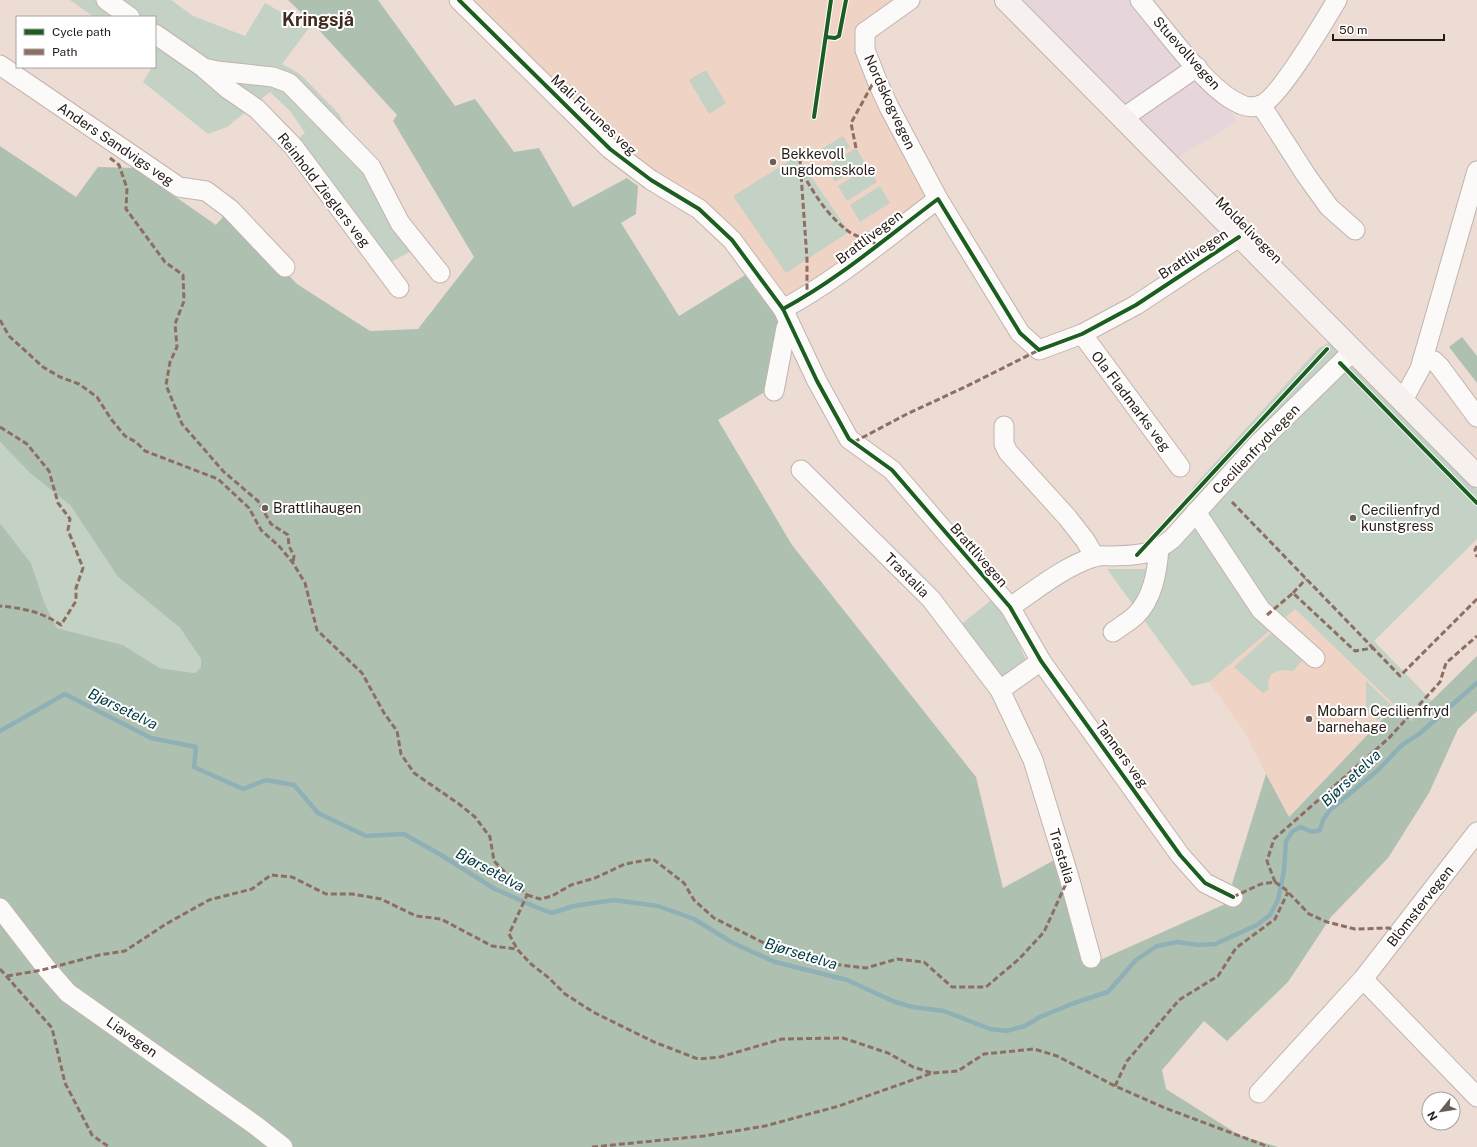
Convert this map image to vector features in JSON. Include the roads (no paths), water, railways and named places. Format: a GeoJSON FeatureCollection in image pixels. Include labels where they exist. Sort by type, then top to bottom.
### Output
{"type":"FeatureCollection","features":[{"type":"Feature","properties":{"kind":"main road","name":"Moldelivegen"},"geometry":{"type":"LineString","coordinates":[[1006,0],[1477,476]]}},
{"type":"Feature","properties":{"kind":"street"},"geometry":{"type":"LineString","coordinates":[[106,0],[129,16]]}},
{"type":"Feature","properties":{"kind":"street","name":"Mali Furunes veg"},"geometry":{"type":"LineString","coordinates":[[459,0],[610,149],[651,180],[699,209],[732,240],[786,316]]}},
{"type":"Feature","properties":{"kind":"street","name":"Nordskogvegen"},"geometry":{"type":"LineString","coordinates":[[910,0],[865,32],[865,50],[889,107],[938,199]]}},
{"type":"Feature","properties":{"kind":"street","name":"Stuevollvegen"},"geometry":{"type":"LineString","coordinates":[[1140,0],[1197,67],[1225,95],[1238,103],[1249,107],[1261,105]]}},
{"type":"Feature","properties":{"kind":"street"},"geometry":{"type":"LineString","coordinates":[[1337,0],[1276,93],[1261,105],[1306,175],[1329,207],[1355,230]]}},
{"type":"Feature","properties":{"kind":"street","name":"Reinhold Zieglers veg"},"geometry":{"type":"LineString","coordinates":[[156,35],[204,68],[228,89],[257,109],[293,146],[400,288]]}},
{"type":"Feature","properties":{"kind":"street","name":"Anders Sandvigs veg"},"geometry":{"type":"LineString","coordinates":[[0,65],[114,152],[179,187],[206,191],[230,209],[285,267]]}},
{"type":"Feature","properties":{"kind":"street"},"geometry":{"type":"LineString","coordinates":[[1123,118],[1197,67]]}},
{"type":"Feature","properties":{"kind":"street","name":"Reinhold Zieglers veg"},"geometry":{"type":"LineString","coordinates":[[204,68],[217,71],[273,77],[290,83],[371,167],[400,223],[440,273]]}},
{"type":"Feature","properties":{"kind":"street"},"geometry":{"type":"LineString","coordinates":[[1403,400],[1420,369],[1477,171]]}},
{"type":"Feature","properties":{"kind":"street","name":"Brattlivegen"},"geometry":{"type":"LineString","coordinates":[[1010,607],[892,470],[849,438],[786,316],[807,296],[870,253],[938,199],[1020,333],[1039,350],[1082,334],[1136,305],[1239,237]]}},
{"type":"Feature","properties":{"kind":"street"},"geometry":{"type":"LineString","coordinates":[[774,391],[786,328],[786,316]]}},
{"type":"Feature","properties":{"kind":"street","name":"Ola Fladmarks veg"},"geometry":{"type":"LineString","coordinates":[[1082,334],[1180,468]]}},
{"type":"Feature","properties":{"kind":"street","name":"Cecilienfrydvegen"},"geometry":{"type":"LineString","coordinates":[[1010,607],[1068,569],[1095,557],[1136,555],[1149,553],[1159,549],[1172,539],[1259,442],[1354,350]]}},
{"type":"Feature","properties":{"kind":"street"},"geometry":{"type":"LineString","coordinates":[[1423,358],[1434,361],[1440,367],[1477,417]]}},
{"type":"Feature","properties":{"kind":"street"},"geometry":{"type":"LineString","coordinates":[[1004,426],[1004,444],[1008,452],[1067,517],[1085,540],[1095,557]]}},
{"type":"Feature","properties":{"kind":"street","name":"Trastalia"},"geometry":{"type":"LineString","coordinates":[[801,470],[931,599],[1000,690],[1033,760],[1069,877],[1091,958]]}},
{"type":"Feature","properties":{"kind":"street"},"geometry":{"type":"LineString","coordinates":[[1196,512],[1261,610],[1315,658]]}},
{"type":"Feature","properties":{"kind":"street"},"geometry":{"type":"LineString","coordinates":[[1113,632],[1135,616],[1142,608],[1154,585],[1159,549]]}},
{"type":"Feature","properties":{"kind":"street","name":"Tanners veg"},"geometry":{"type":"LineString","coordinates":[[1010,607],[1041,661],[1180,855],[1205,882],[1233,897]]}},
{"type":"Feature","properties":{"kind":"street"},"geometry":{"type":"LineString","coordinates":[[1000,690],[1041,661]]}},
{"type":"Feature","properties":{"kind":"street","name":"Blomstervegen"},"geometry":{"type":"LineString","coordinates":[[1259,1093],[1363,979],[1477,832]]}},
{"type":"Feature","properties":{"kind":"street","name":"Liavegen"},"geometry":{"type":"LineString","coordinates":[[0,908],[47,969],[68,993],[255,1125],[283,1147]]}},
{"type":"Feature","properties":{"kind":"street"},"geometry":{"type":"LineString","coordinates":[[1363,979],[1477,1097]]}},
{"type":"Feature","properties":{"kind":"waterway","name":"Bjørsetelva"},"geometry":{"type":"LineString","coordinates":[[0,731],[65,694],[151,738],[196,747],[194,767],[243,789],[266,780],[294,785],[318,813],[366,836],[404,834],[495,889],[538,908],[552,913],[574,906],[614,900],[658,906],[694,919],[733,943],[775,962],[847,980],[895,1002],[913,1007],[944,1011],[990,1029],[1006,1031],[1025,1026],[1040,1017],[1074,1003],[1108,992],[1136,960],[1157,946],[1177,942],[1199,945],[1215,944],[1257,925],[1270,915],[1278,900],[1284,871],[1286,841],[1293,831],[1301,827],[1312,832],[1320,830],[1323,820],[1330,810],[1377,771],[1402,745],[1419,734],[1477,683]]}},
{"type":"Feature","properties":{"kind":"place","name":"Bekkevoll ungdomsskole"},"geometry":{"type":"Point","coordinates":[773,162]}},
{"type":"Feature","properties":{"kind":"place","name":"Brattlihaugen"},"geometry":{"type":"Point","coordinates":[265,508]}},
{"type":"Feature","properties":{"kind":"place","name":"Cecilienfryd kunstgress"},"geometry":{"type":"Point","coordinates":[1353,518]}},
{"type":"Feature","properties":{"kind":"place","name":"Mobarn Cecilienfryd barnehage"},"geometry":{"type":"Point","coordinates":[1309,719]}},
{"type":"Feature","properties":{"kind":"district","name":"Kringsjå"},"geometry":{"type":"Point","coordinates":[318,20]}}]}
